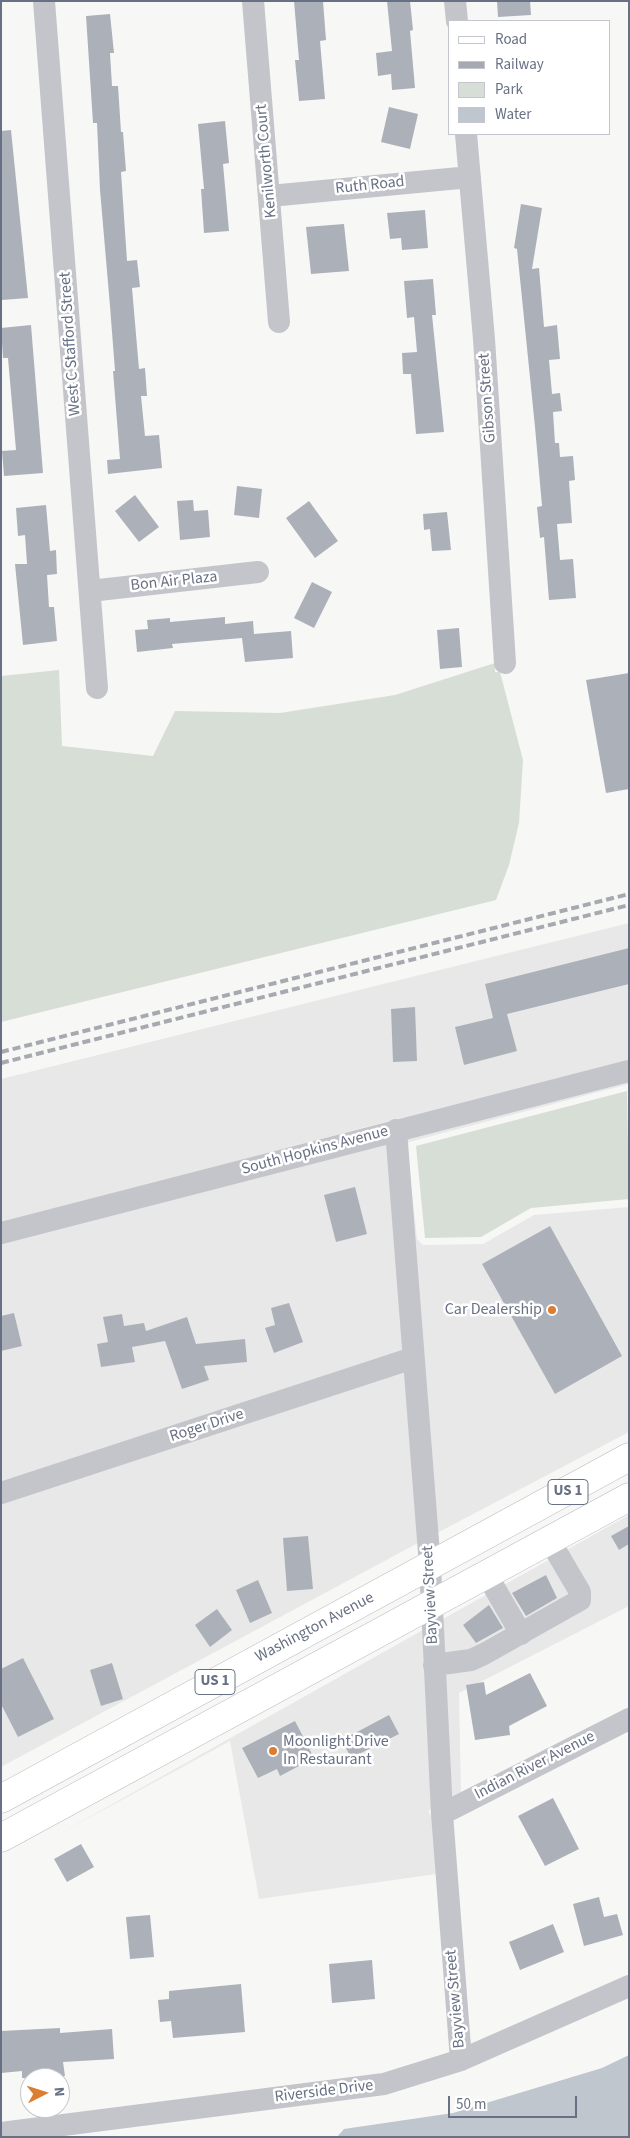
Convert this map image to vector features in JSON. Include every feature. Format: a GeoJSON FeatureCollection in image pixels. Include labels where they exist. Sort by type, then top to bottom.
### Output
{"type":"FeatureCollection","features":[{"type":"Feature","properties":{"kind":"main road","name":"Washington Avenue"},"geometry":{"type":"LineString","coordinates":[[1,1799],[629,1457]]}},
{"type":"Feature","properties":{"kind":"main road","name":"US 1"},"geometry":{"type":"LineString","coordinates":[[1,1838],[629,1498]]}},
{"type":"Feature","properties":{"kind":"main road"},"geometry":{"type":"LineString","coordinates":[[178,1703],[194,1734]]}},
{"type":"Feature","properties":{"kind":"street","name":"West C Stafford Street"},"geometry":{"type":"LineString","coordinates":[[44,1],[97,688]]}},
{"type":"Feature","properties":{"kind":"street","name":"Kenilworth Court"},"geometry":{"type":"LineString","coordinates":[[253,1],[279,322]]}},
{"type":"Feature","properties":{"kind":"street"},"geometry":{"type":"LineString","coordinates":[[455,1],[457,20]]}},
{"type":"Feature","properties":{"kind":"street","name":"Gibson Street"},"geometry":{"type":"LineString","coordinates":[[466,135],[484,339],[505,663]]}},
{"type":"Feature","properties":{"kind":"street","name":"Ruth Road"},"geometry":{"type":"LineString","coordinates":[[270,196],[470,177]]}},
{"type":"Feature","properties":{"kind":"street","name":"Bon Air Plaza"},"geometry":{"type":"LineString","coordinates":[[90,591],[258,572]]}},
{"type":"Feature","properties":{"kind":"street","name":"South Hopkins Avenue"},"geometry":{"type":"LineString","coordinates":[[1,1233],[629,1071]]}},
{"type":"Feature","properties":{"kind":"street","name":"Bayview Street"},"geometry":{"type":"LineString","coordinates":[[396,1130],[430,1566],[442,1814],[461,2060]]}},
{"type":"Feature","properties":{"kind":"street","name":"Roger Drive"},"geometry":{"type":"LineString","coordinates":[[1,1494],[413,1358]]}},
{"type":"Feature","properties":{"kind":"street"},"geometry":{"type":"LineString","coordinates":[[434,1665],[462,1661],[484,1654],[580,1600],[580,1592],[550,1540]]}},
{"type":"Feature","properties":{"kind":"street"},"geometry":{"type":"LineString","coordinates":[[487,1574],[521,1634]]}},
{"type":"Feature","properties":{"kind":"street","name":"Indian River Avenue"},"geometry":{"type":"LineString","coordinates":[[442,1814],[629,1718]]}},
{"type":"Feature","properties":{"kind":"street","name":"Riverside Drive"},"geometry":{"type":"LineString","coordinates":[[1,2133],[384,2084],[461,2060],[629,1986]]}},
{"type":"Feature","properties":{"kind":"shaded area"},"geometry":{"type":"Polygon","coordinates":[[[629,923],[629,1062],[385,1122],[1,1224],[1,1079],[629,923]]]}},
{"type":"Feature","properties":{"kind":"shaded area"},"geometry":{"type":"Polygon","coordinates":[[[629,1081],[629,1084],[409,1142],[407,1147],[417,1239],[423,1245],[483,1244],[534,1215],[629,1207],[629,1432],[437,1533],[406,1136],[629,1081]]]}},
{"type":"Feature","properties":{"kind":"shaded area"},"geometry":{"type":"Polygon","coordinates":[[[387,1141],[403,1352],[1,1484],[1,1242],[387,1141]]]}},
{"type":"Feature","properties":{"kind":"shaded area"},"geometry":{"type":"Polygon","coordinates":[[[404,1371],[418,1543],[1,1767],[1,1503],[404,1371]]]}},
{"type":"Feature","properties":{"kind":"shaded area"},"geometry":{"type":"Polygon","coordinates":[[[629,1515],[629,1606],[459,1693],[461,1794],[451,1799],[443,1619],[629,1515]]]}},
{"type":"Feature","properties":{"kind":"shaded area"},"geometry":{"type":"Polygon","coordinates":[[[423,1630],[431,1809],[428,1811],[432,1817],[436,1874],[259,1899],[230,1741],[52,1838],[423,1630]]]}},
{"type":"Feature","properties":{"kind":"green space"},"geometry":{"type":"Polygon","coordinates":[[[495,663],[495,672],[500,672],[523,760],[519,823],[509,865],[496,900],[1,1022],[1,676],[59,670],[62,746],[153,756],[175,711],[280,713],[395,695],[495,663]]]}},
{"type":"Feature","properties":{"kind":"green space"},"geometry":{"type":"Polygon","coordinates":[[[627,1091],[629,1199],[531,1208],[481,1237],[425,1238],[416,1146],[627,1091]]]}},
{"type":"Feature","properties":{"kind":"water"},"geometry":{"type":"Polygon","coordinates":[[[629,2055],[629,2137],[337,2137],[344,2129],[453,2113],[602,2068],[629,2055]]]}},
{"type":"Feature","properties":{"kind":"building"},"geometry":{"type":"Polygon","coordinates":[[[294,1],[323,1],[326,40],[320,41],[325,99],[299,101],[295,60],[299,60],[294,1]]]}},
{"type":"Feature","properties":{"kind":"building"},"geometry":{"type":"Polygon","coordinates":[[[387,1],[410,1],[413,30],[410,31],[415,88],[392,90],[391,74],[378,76],[376,53],[392,51],[387,1]]]}},
{"type":"Feature","properties":{"kind":"building"},"geometry":{"type":"Polygon","coordinates":[[[497,1],[530,1],[531,15],[498,17],[497,1]]]}},
{"type":"Feature","properties":{"kind":"building"},"geometry":{"type":"Polygon","coordinates":[[[110,14],[114,53],[110,53],[112,86],[118,86],[126,171],[121,172],[127,261],[137,260],[140,287],[132,288],[139,369],[145,368],[147,396],[141,396],[145,436],[159,435],[162,468],[108,474],[107,460],[120,459],[113,371],[115,371],[100,190],[97,123],[93,123],[86,16],[110,14]]]}},
{"type":"Feature","properties":{"kind":"building"},"geometry":{"type":"Polygon","coordinates":[[[389,107],[418,114],[410,149],[381,142],[389,107]]]}},
{"type":"Feature","properties":{"kind":"building"},"geometry":{"type":"Polygon","coordinates":[[[225,121],[229,163],[223,164],[229,231],[204,233],[201,189],[204,189],[198,124],[225,121]]]}},
{"type":"Feature","properties":{"kind":"building"},"geometry":{"type":"Polygon","coordinates":[[[11,130],[28,298],[2,300],[1,131],[11,130]]]}},
{"type":"Feature","properties":{"kind":"building"},"geometry":{"type":"Polygon","coordinates":[[[521,204],[542,208],[532,269],[539,268],[544,327],[557,325],[560,359],[549,360],[552,394],[560,393],[562,411],[553,412],[555,443],[559,443],[560,457],[573,456],[575,480],[569,481],[572,523],[557,524],[560,560],[573,559],[576,598],[549,600],[544,537],[540,538],[537,507],[542,506],[535,427],[517,249],[514,248],[521,204]]]}},
{"type":"Feature","properties":{"kind":"building"},"geometry":{"type":"Polygon","coordinates":[[[425,210],[428,248],[402,250],[401,238],[390,239],[387,213],[425,210]]]}},
{"type":"Feature","properties":{"kind":"building"},"geometry":{"type":"Polygon","coordinates":[[[344,224],[349,271],[311,274],[306,227],[344,224]]]}},
{"type":"Feature","properties":{"kind":"building"},"geometry":{"type":"Polygon","coordinates":[[[433,279],[436,315],[432,315],[444,432],[416,434],[411,374],[403,374],[402,353],[417,352],[414,317],[407,318],[404,281],[433,279]]]}},
{"type":"Feature","properties":{"kind":"building"},"geometry":{"type":"Polygon","coordinates":[[[31,325],[43,473],[4,476],[2,451],[16,450],[8,358],[3,358],[1,328],[31,325]]]}},
{"type":"Feature","properties":{"kind":"building"},"geometry":{"type":"Polygon","coordinates":[[[237,486],[262,489],[259,518],[234,515],[237,486]]]}},
{"type":"Feature","properties":{"kind":"building"},"geometry":{"type":"Polygon","coordinates":[[[135,495],[159,527],[139,542],[115,511],[135,495]]]}},
{"type":"Feature","properties":{"kind":"building"},"geometry":{"type":"Polygon","coordinates":[[[193,500],[194,511],[208,510],[210,537],[180,540],[177,501],[193,500]]]}},
{"type":"Feature","properties":{"kind":"building"},"geometry":{"type":"Polygon","coordinates":[[[309,501],[338,541],[315,558],[286,518],[309,501]]]}},
{"type":"Feature","properties":{"kind":"building"},"geometry":{"type":"Polygon","coordinates":[[[46,505],[50,551],[56,550],[57,574],[47,575],[49,607],[54,607],[57,641],[23,645],[15,564],[27,564],[25,535],[18,536],[16,508],[46,505]]]}},
{"type":"Feature","properties":{"kind":"building"},"geometry":{"type":"Polygon","coordinates":[[[447,512],[451,550],[432,551],[430,529],[424,530],[423,514],[447,512]]]}},
{"type":"Feature","properties":{"kind":"building"},"geometry":{"type":"Polygon","coordinates":[[[312,582],[332,592],[314,628],[294,618],[312,582]]]}},
{"type":"Feature","properties":{"kind":"building"},"geometry":{"type":"Polygon","coordinates":[[[225,617],[225,624],[253,621],[254,634],[291,631],[293,658],[245,662],[242,638],[172,644],[173,648],[137,652],[135,630],[148,629],[147,620],[170,618],[170,622],[225,617]]]}},
{"type":"Feature","properties":{"kind":"building"},"geometry":{"type":"Polygon","coordinates":[[[459,628],[462,667],[440,669],[437,630],[459,628]]]}},
{"type":"Feature","properties":{"kind":"building"},"geometry":{"type":"Polygon","coordinates":[[[629,673],[629,789],[606,793],[586,680],[629,673]]]}},
{"type":"Feature","properties":{"kind":"building"},"geometry":{"type":"Polygon","coordinates":[[[629,948],[629,984],[507,1014],[517,1051],[464,1065],[455,1027],[493,1018],[485,984],[629,948]]]}},
{"type":"Feature","properties":{"kind":"building"},"geometry":{"type":"Polygon","coordinates":[[[415,1007],[417,1061],[393,1062],[391,1009],[415,1007]]]}},
{"type":"Feature","properties":{"kind":"building"},"geometry":{"type":"Polygon","coordinates":[[[355,1187],[367,1234],[336,1242],[324,1195],[355,1187]]]}},
{"type":"Feature","properties":{"kind":"building","name":"Car Dealership"},"geometry":{"type":"Polygon","coordinates":[[[550,1226],[622,1356],[555,1394],[482,1264],[550,1226]]]}},
{"type":"Feature","properties":{"kind":"building"},"geometry":{"type":"Polygon","coordinates":[[[289,1303],[303,1342],[274,1353],[265,1328],[275,1325],[271,1308],[289,1303]]]}},
{"type":"Feature","properties":{"kind":"building"},"geometry":{"type":"Polygon","coordinates":[[[14,1313],[22,1346],[1,1351],[1,1316],[14,1313]]]}},
{"type":"Feature","properties":{"kind":"building"},"geometry":{"type":"Polygon","coordinates":[[[122,1314],[124,1326],[144,1323],[146,1331],[187,1317],[196,1344],[245,1339],[247,1362],[204,1366],[209,1380],[182,1389],[165,1341],[132,1347],[135,1362],[101,1367],[97,1344],[108,1342],[103,1317],[122,1314]]]}},
{"type":"Feature","properties":{"kind":"building"},"geometry":{"type":"Polygon","coordinates":[[[629,1526],[629,1544],[619,1550],[611,1536],[629,1526]]]}},
{"type":"Feature","properties":{"kind":"building"},"geometry":{"type":"Polygon","coordinates":[[[308,1536],[313,1589],[287,1591],[283,1538],[308,1536]]]}},
{"type":"Feature","properties":{"kind":"building"},"geometry":{"type":"Polygon","coordinates":[[[546,1575],[557,1598],[526,1616],[512,1593],[546,1575]]]}},
{"type":"Feature","properties":{"kind":"building"},"geometry":{"type":"Polygon","coordinates":[[[258,1580],[272,1613],[250,1623],[236,1590],[258,1580]]]}},
{"type":"Feature","properties":{"kind":"building"},"geometry":{"type":"Polygon","coordinates":[[[489,1605],[503,1628],[476,1643],[463,1625],[489,1605]]]}},
{"type":"Feature","properties":{"kind":"building"},"geometry":{"type":"Polygon","coordinates":[[[217,1609],[232,1630],[210,1647],[195,1625],[217,1609]]]}},
{"type":"Feature","properties":{"kind":"building"},"geometry":{"type":"Polygon","coordinates":[[[23,1658],[54,1719],[18,1737],[1,1704],[1,1669],[23,1658]]]}},
{"type":"Feature","properties":{"kind":"building"},"geometry":{"type":"Polygon","coordinates":[[[112,1663],[123,1699],[101,1706],[90,1670],[112,1663]]]}},
{"type":"Feature","properties":{"kind":"building"},"geometry":{"type":"Polygon","coordinates":[[[530,1673],[547,1706],[509,1726],[510,1735],[475,1740],[466,1685],[484,1682],[486,1695],[530,1673]]]}},
{"type":"Feature","properties":{"kind":"building"},"geometry":{"type":"Polygon","coordinates":[[[389,1715],[399,1734],[351,1758],[342,1740],[389,1715]]]}},
{"type":"Feature","properties":{"kind":"building"},"geometry":{"type":"Polygon","coordinates":[[[295,1721],[314,1758],[280,1776],[277,1769],[258,1778],[242,1748],[295,1721]]]}},
{"type":"Feature","properties":{"kind":"building"},"geometry":{"type":"Polygon","coordinates":[[[553,1798],[579,1849],[545,1866],[518,1816],[553,1798]]]}},
{"type":"Feature","properties":{"kind":"building"},"geometry":{"type":"Polygon","coordinates":[[[81,1844],[94,1867],[67,1882],[54,1859],[81,1844]]]}},
{"type":"Feature","properties":{"kind":"building"},"geometry":{"type":"Polygon","coordinates":[[[599,1897],[604,1917],[617,1914],[623,1935],[584,1946],[573,1904],[599,1897]]]}},
{"type":"Feature","properties":{"kind":"building"},"geometry":{"type":"Polygon","coordinates":[[[150,1915],[154,1957],[130,1959],[126,1917],[150,1915]]]}},
{"type":"Feature","properties":{"kind":"building"},"geometry":{"type":"Polygon","coordinates":[[[553,1924],[564,1952],[520,1970],[509,1942],[553,1924]]]}},
{"type":"Feature","properties":{"kind":"building"},"geometry":{"type":"Polygon","coordinates":[[[372,1960],[375,1999],[332,2003],[329,1964],[372,1960]]]}},
{"type":"Feature","properties":{"kind":"building"},"geometry":{"type":"Polygon","coordinates":[[[241,1984],[245,2032],[173,2038],[171,2021],[160,2022],[158,2000],[169,1999],[169,1991],[241,1984]]]}},
{"type":"Feature","properties":{"kind":"building"},"geometry":{"type":"Polygon","coordinates":[[[60,2028],[60,2033],[112,2029],[114,2059],[63,2062],[64,2068],[20,2068],[20,2071],[1,2073],[1,2031],[60,2028]]]}},
{"type":"Feature","properties":{"kind":"railway"},"geometry":{"type":"LineString","coordinates":[[1,1052],[629,894]]}},
{"type":"Feature","properties":{"kind":"railway"},"geometry":{"type":"LineString","coordinates":[[1,1063],[629,905]]}},
{"type":"Feature","properties":{"kind":"place","name":"Car Dealership"},"geometry":{"type":"Point","coordinates":[552,1310]}},
{"type":"Feature","properties":{"kind":"place","name":"Moonlight Drive In Restaurant"},"geometry":{"type":"Point","coordinates":[273,1751]}}]}
